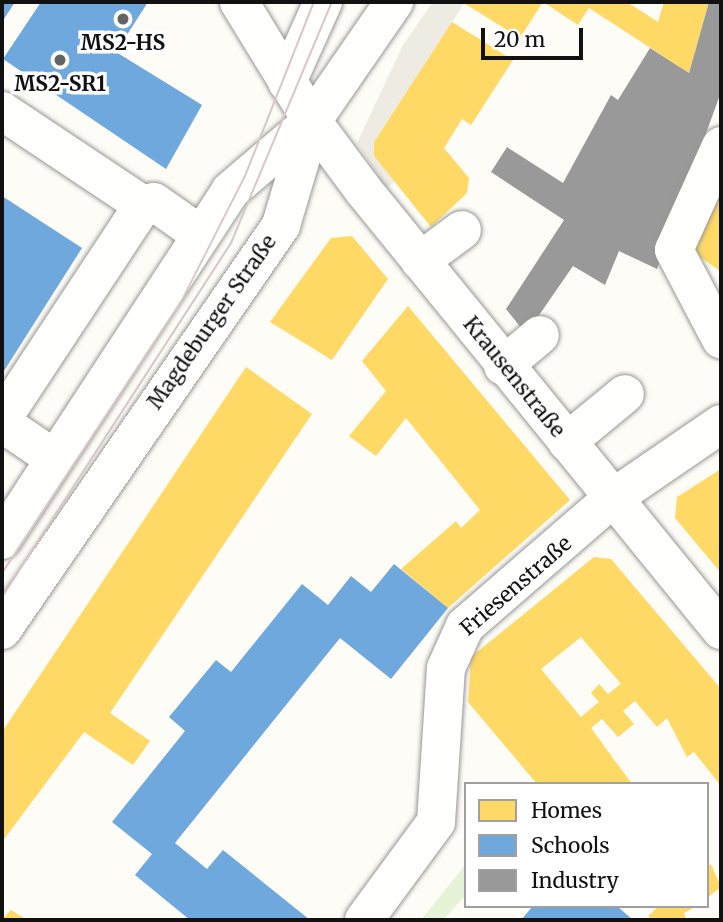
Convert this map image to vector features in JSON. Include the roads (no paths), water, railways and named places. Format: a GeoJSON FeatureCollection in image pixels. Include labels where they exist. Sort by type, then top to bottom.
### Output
{"type":"FeatureCollection","features":[{"type":"Feature","properties":{"kind":"street","name":"Krausenstraße"},"geometry":{"type":"LineString","coordinates":[[239,2],[312,121],[503,366],[721,630]]}},
{"type":"Feature","properties":{"kind":"street"},"geometry":{"type":"LineString","coordinates":[[287,82],[323,2]]}},
{"type":"Feature","properties":{"kind":"street"},"geometry":{"type":"LineString","coordinates":[[2,540],[230,191],[312,121],[394,2]]}},
{"type":"Feature","properties":{"kind":"street"},"geometry":{"type":"LineString","coordinates":[[2,111],[143,205]]}},
{"type":"Feature","properties":{"kind":"street","name":"Magdeburger Straße"},"geometry":{"type":"LineString","coordinates":[[2,630],[281,225],[312,121]]}},
{"type":"Feature","properties":{"kind":"street"},"geometry":{"type":"LineString","coordinates":[[721,146],[674,250],[721,339]]}},
{"type":"Feature","properties":{"kind":"street"},"geometry":{"type":"LineString","coordinates":[[55,459],[2,421],[143,205],[155,202],[201,235]]}},
{"type":"Feature","properties":{"kind":"street"},"geometry":{"type":"LineString","coordinates":[[420,261],[462,230]]}},
{"type":"Feature","properties":{"kind":"street"},"geometry":{"type":"LineString","coordinates":[[503,366],[540,335]]}},
{"type":"Feature","properties":{"kind":"street"},"geometry":{"type":"LineString","coordinates":[[567,442],[625,394]]}},
{"type":"Feature","properties":{"kind":"street","name":"Friesenstraße"},"geometry":{"type":"LineString","coordinates":[[364,920],[436,822],[453,643],[613,498],[721,424]]}},
{"type":"Feature","properties":{"kind":"tram line"},"geometry":{"type":"LineString","coordinates":[[2,573],[181,302],[245,176],[314,2]]}},
{"type":"Feature","properties":{"kind":"tram line"},"geometry":{"type":"LineString","coordinates":[[2,597],[231,243],[332,2]]}},
{"type":"Feature","properties":{"kind":"place","name":"MS2-HS"},"geometry":{"type":"Point","coordinates":[123,19]}},
{"type":"Feature","properties":{"kind":"place","name":"MS2-SR1"},"geometry":{"type":"Point","coordinates":[60,60]}}]}
